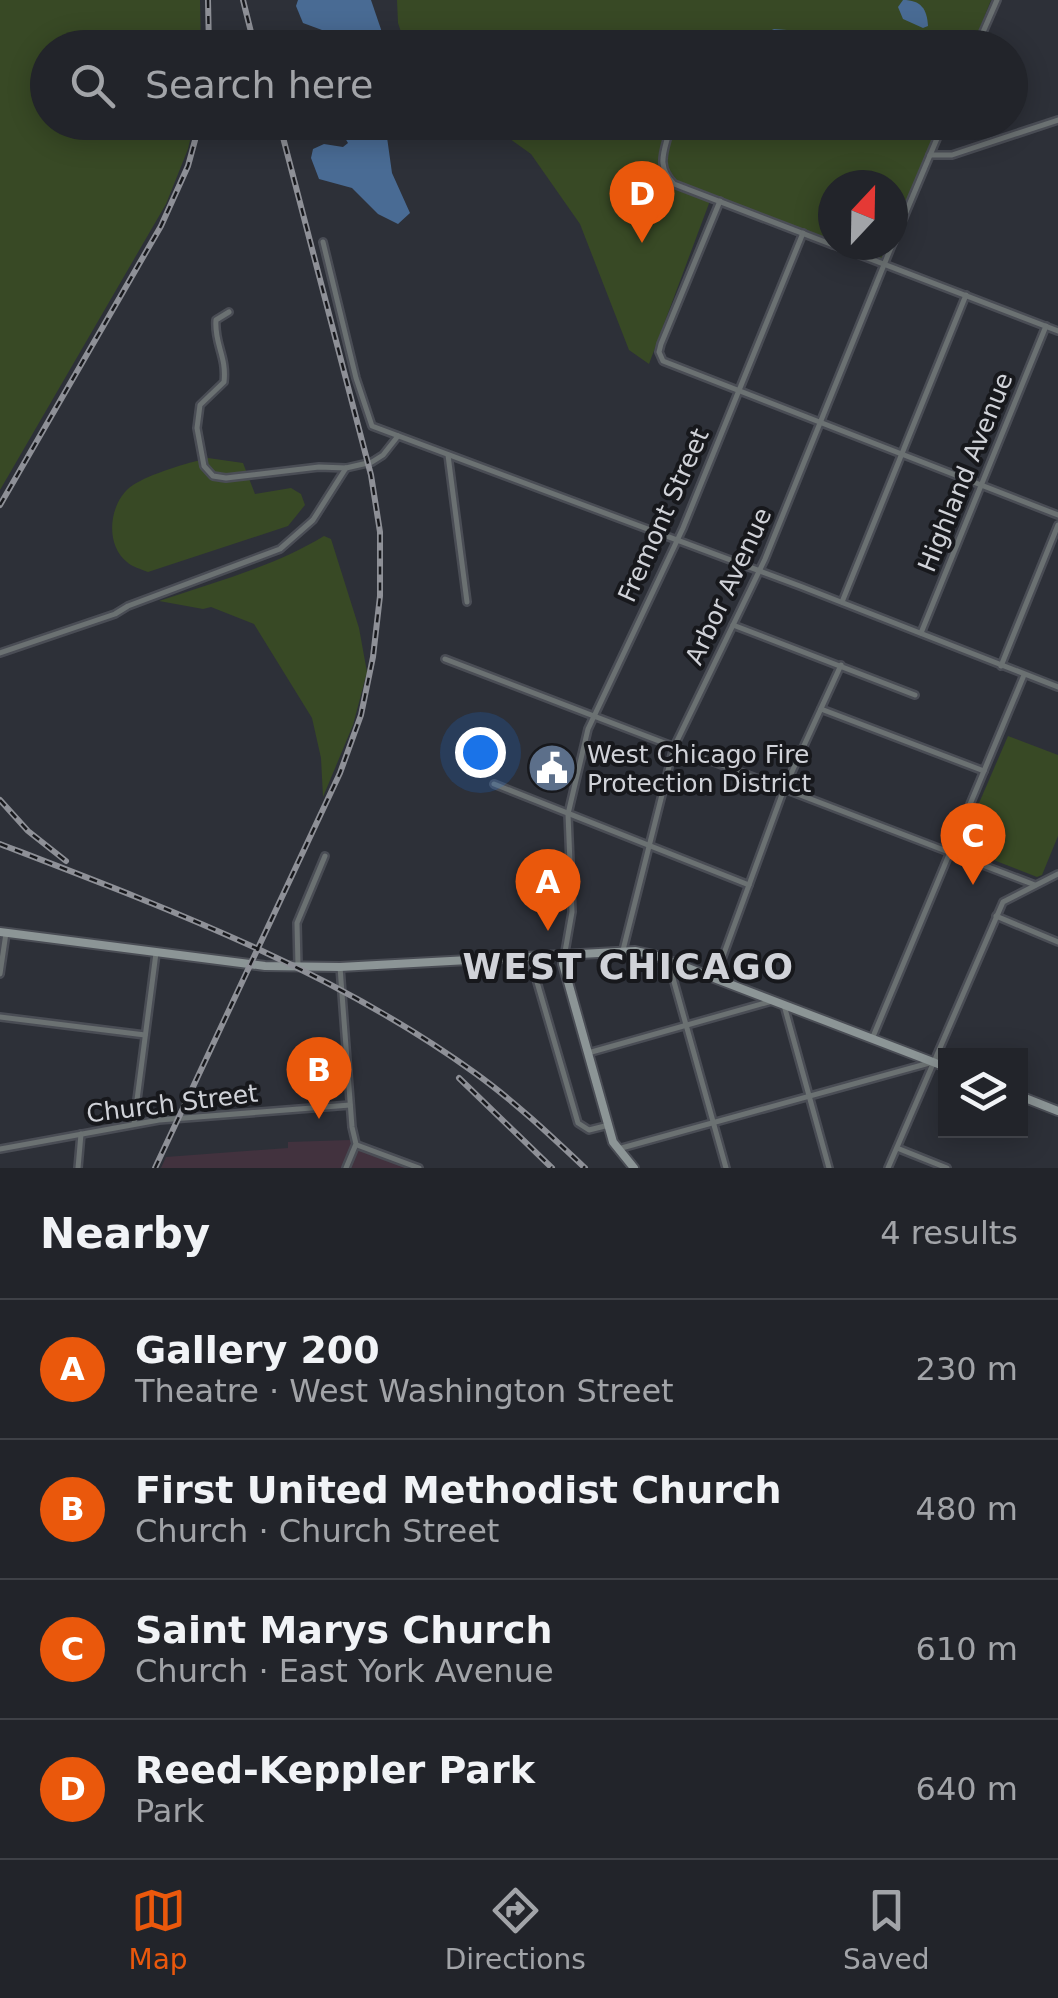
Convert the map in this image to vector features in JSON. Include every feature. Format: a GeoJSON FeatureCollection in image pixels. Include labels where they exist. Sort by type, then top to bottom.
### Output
{"type":"FeatureCollection","features":[{"type":"Feature","properties":{"kind":"main road"},"geometry":{"type":"LineString","coordinates":[[3,933],[264,966],[646,952],[938,1064]]}},
{"type":"Feature","properties":{"kind":"main road"},"geometry":{"type":"LineString","coordinates":[[564,953],[563,964],[609,1125],[618,1149],[634,1168]]}},
{"type":"Feature","properties":{"kind":"main road"},"geometry":{"type":"LineString","coordinates":[[1028,1099],[1058,1109]]}},
{"type":"Feature","properties":{"kind":"street"},"geometry":{"type":"LineString","coordinates":[[984,30],[997,0]]}},
{"type":"Feature","properties":{"kind":"street"},"geometry":{"type":"LineString","coordinates":[[1028,130],[1058,120]]}},
{"type":"Feature","properties":{"kind":"street"},"geometry":{"type":"LineString","coordinates":[[666,140],[661,157],[664,174],[674,184],[818,239]]}},
{"type":"Feature","properties":{"kind":"street","name":"Arbor Avenue"},"geometry":{"type":"LineString","coordinates":[[908,207],[937,140]]}},
{"type":"Feature","properties":{"kind":"street"},"geometry":{"type":"LineString","coordinates":[[930,156],[952,154],[996,140]]}},
{"type":"Feature","properties":{"kind":"street"},"geometry":{"type":"LineString","coordinates":[[720,201],[661,344],[660,356],[669,366],[1058,515]]}},
{"type":"Feature","properties":{"kind":"street","name":"Fremont Street"},"geometry":{"type":"LineString","coordinates":[[564,953],[572,912],[568,814],[594,716],[677,540],[803,233]]}},
{"type":"Feature","properties":{"kind":"street"},"geometry":{"type":"LineString","coordinates":[[323,242],[356,378],[372,426],[842,602],[1058,688]]}},
{"type":"Feature","properties":{"kind":"street"},"geometry":{"type":"LineString","coordinates":[[873,260],[1058,330]]}},
{"type":"Feature","properties":{"kind":"street","name":"Arbor Avenue"},"geometry":{"type":"LineString","coordinates":[[623,950],[674,747],[759,571],[886,260]]}},
{"type":"Feature","properties":{"kind":"street"},"geometry":{"type":"LineString","coordinates":[[842,602],[966,296]]}},
{"type":"Feature","properties":{"kind":"street"},"geometry":{"type":"LineString","coordinates":[[229,312],[216,320],[215,335],[226,362],[224,382],[200,405],[197,428],[204,466],[213,476],[346,468],[378,460],[398,436]]}},
{"type":"Feature","properties":{"kind":"street","name":"Highland Avenue"},"geometry":{"type":"LineString","coordinates":[[921,633],[1046,326]]}},
{"type":"Feature","properties":{"kind":"street"},"geometry":{"type":"LineString","coordinates":[[448,455],[468,602]]}},
{"type":"Feature","properties":{"kind":"street"},"geometry":{"type":"LineString","coordinates":[[0,653],[115,614],[280,549],[313,520],[346,468]]}},
{"type":"Feature","properties":{"kind":"street"},"geometry":{"type":"LineString","coordinates":[[1001,666],[1058,526]]}},
{"type":"Feature","properties":{"kind":"street"},"geometry":{"type":"LineString","coordinates":[[733,625],[916,695]]}},
{"type":"Feature","properties":{"kind":"street"},"geometry":{"type":"LineString","coordinates":[[445,659],[1034,885]]}},
{"type":"Feature","properties":{"kind":"street"},"geometry":{"type":"LineString","coordinates":[[714,978],[784,789],[841,665]]}},
{"type":"Feature","properties":{"kind":"street"},"geometry":{"type":"LineString","coordinates":[[872,1039],[1024,675]]}},
{"type":"Feature","properties":{"kind":"street"},"geometry":{"type":"LineString","coordinates":[[821,709],[984,771]]}},
{"type":"Feature","properties":{"kind":"street"},"geometry":{"type":"LineString","coordinates":[[494,784],[749,885]]}},
{"type":"Feature","properties":{"kind":"street"},"geometry":{"type":"LineString","coordinates":[[298,966],[298,923],[325,856]]}},
{"type":"Feature","properties":{"kind":"street"},"geometry":{"type":"LineString","coordinates":[[888,1168],[1003,902],[1058,874]]}},
{"type":"Feature","properties":{"kind":"street"},"geometry":{"type":"LineString","coordinates":[[996,916],[1058,942]]}},
{"type":"Feature","properties":{"kind":"street"},"geometry":{"type":"LineString","coordinates":[[0,974],[3,933]]}},
{"type":"Feature","properties":{"kind":"street"},"geometry":{"type":"LineString","coordinates":[[134,1123],[156,952]]}},
{"type":"Feature","properties":{"kind":"street"},"geometry":{"type":"LineString","coordinates":[[529,955],[578,1122],[589,1130],[609,1125]]}},
{"type":"Feature","properties":{"kind":"street"},"geometry":{"type":"LineString","coordinates":[[671,962],[726,1168]]}},
{"type":"Feature","properties":{"kind":"street"},"geometry":{"type":"LineString","coordinates":[[340,966],[356,1144],[346,1168]]}},
{"type":"Feature","properties":{"kind":"street"},"geometry":{"type":"LineString","coordinates":[[588,1053],[772,1001]]}},
{"type":"Feature","properties":{"kind":"street"},"geometry":{"type":"LineString","coordinates":[[784,1005],[830,1168]]}},
{"type":"Feature","properties":{"kind":"street"},"geometry":{"type":"LineString","coordinates":[[0,1017],[145,1035]]}},
{"type":"Feature","properties":{"kind":"street"},"geometry":{"type":"LineString","coordinates":[[618,1149],[934,1062]]}},
{"type":"Feature","properties":{"kind":"street","name":"Church Street"},"geometry":{"type":"LineString","coordinates":[[0,1149],[134,1123],[350,1105]]}},
{"type":"Feature","properties":{"kind":"street"},"geometry":{"type":"LineString","coordinates":[[78,1168],[82,1134]]}},
{"type":"Feature","properties":{"kind":"street"},"geometry":{"type":"LineString","coordinates":[[356,1144],[419,1168]]}},
{"type":"Feature","properties":{"kind":"street"},"geometry":{"type":"LineString","coordinates":[[897,1148],[948,1168]]}},
{"type":"Feature","properties":{"kind":"shaded area"},"geometry":{"type":"Polygon","coordinates":[[[350,1140],[358,1147],[414,1168],[161,1168],[166,1157],[288,1148],[288,1142],[350,1140]]]}},
{"type":"Feature","properties":{"kind":"green space"},"geometry":{"type":"Polygon","coordinates":[[[0,0],[200,0],[201,30],[30,30],[30,140],[190,140],[166,204],[0,490],[0,0]]]}},
{"type":"Feature","properties":{"kind":"green space"},"geometry":{"type":"Polygon","coordinates":[[[397,0],[991,0],[979,30],[400,30],[397,0]]]}},
{"type":"Feature","properties":{"kind":"green space"},"geometry":{"type":"Polygon","coordinates":[[[512,140],[934,140],[908,205],[908,170],[818,170],[818,239],[711,198],[649,364],[629,350],[580,224],[531,154],[512,140]]]}},
{"type":"Feature","properties":{"kind":"green space"},"geometry":{"type":"Polygon","coordinates":[[[208,458],[243,463],[255,494],[291,488],[301,494],[305,505],[288,526],[148,572],[129,564],[112,534],[114,512],[125,492],[149,477],[208,458]]]}},
{"type":"Feature","properties":{"kind":"green space"},"geometry":{"type":"Polygon","coordinates":[[[324,536],[331,539],[359,628],[367,672],[353,725],[323,797],[321,758],[312,718],[254,624],[211,607],[159,601],[264,565],[324,536]]]}},
{"type":"Feature","properties":{"kind":"green space"},"geometry":{"type":"Polygon","coordinates":[[[1008,736],[1058,755],[1058,836],[1042,875],[1037,877],[960,847],[1008,736]]]}},
{"type":"Feature","properties":{"kind":"water"},"geometry":{"type":"Polygon","coordinates":[[[298,0],[371,0],[381,30],[322,30],[303,23],[296,6],[298,0]]]}},
{"type":"Feature","properties":{"kind":"water"},"geometry":{"type":"Polygon","coordinates":[[[903,0],[922,7],[928,26],[923,28],[903,19],[898,7],[903,0]]]}},
{"type":"Feature","properties":{"kind":"water"},"geometry":{"type":"Polygon","coordinates":[[[346,140],[387,140],[392,173],[410,213],[398,224],[378,214],[352,188],[319,179],[311,158],[313,149],[324,144],[343,147],[346,140]]]}},
{"type":"Feature","properties":{"kind":"railway"},"geometry":{"type":"LineString","coordinates":[[208,0],[209,30]]}},
{"type":"Feature","properties":{"kind":"railway"},"geometry":{"type":"LineString","coordinates":[[243,0],[250,30]]}},
{"type":"Feature","properties":{"kind":"railway"},"geometry":{"type":"LineString","coordinates":[[0,505],[161,226],[195,140]]}},
{"type":"Feature","properties":{"kind":"railway"},"geometry":{"type":"LineString","coordinates":[[155,1168],[340,773],[361,715],[373,657],[380,596],[380,532],[371,475],[284,140]]}},
{"type":"Feature","properties":{"kind":"railway"},"geometry":{"type":"LineString","coordinates":[[0,800],[28,831],[66,861]]}},
{"type":"Feature","properties":{"kind":"railway"},"geometry":{"type":"LineString","coordinates":[[0,844],[245,943],[363,1002],[489,1084],[585,1168]]}},
{"type":"Feature","properties":{"kind":"railway"},"geometry":{"type":"LineString","coordinates":[[459,1078],[552,1168]]}},
{"type":"Feature","properties":{"kind":"place","name":"Reed-Keppler Park"},"geometry":{"type":"Point","coordinates":[642,243]}},
{"type":"Feature","properties":{"kind":"place","name":"West Chicago Fire Protection District"},"geometry":{"type":"Point","coordinates":[552,768]}},
{"type":"Feature","properties":{"kind":"place","name":"Saint Marys Church"},"geometry":{"type":"Point","coordinates":[973,885]}},
{"type":"Feature","properties":{"kind":"place","name":"Gallery 200"},"geometry":{"type":"Point","coordinates":[548,931]}},
{"type":"Feature","properties":{"kind":"place","name":"First United Methodist Church"},"geometry":{"type":"Point","coordinates":[319,1119]}},
{"type":"Feature","properties":{"kind":"district","name":"WEST CHICAGO"},"geometry":{"type":"Point","coordinates":[629,967]}}]}
